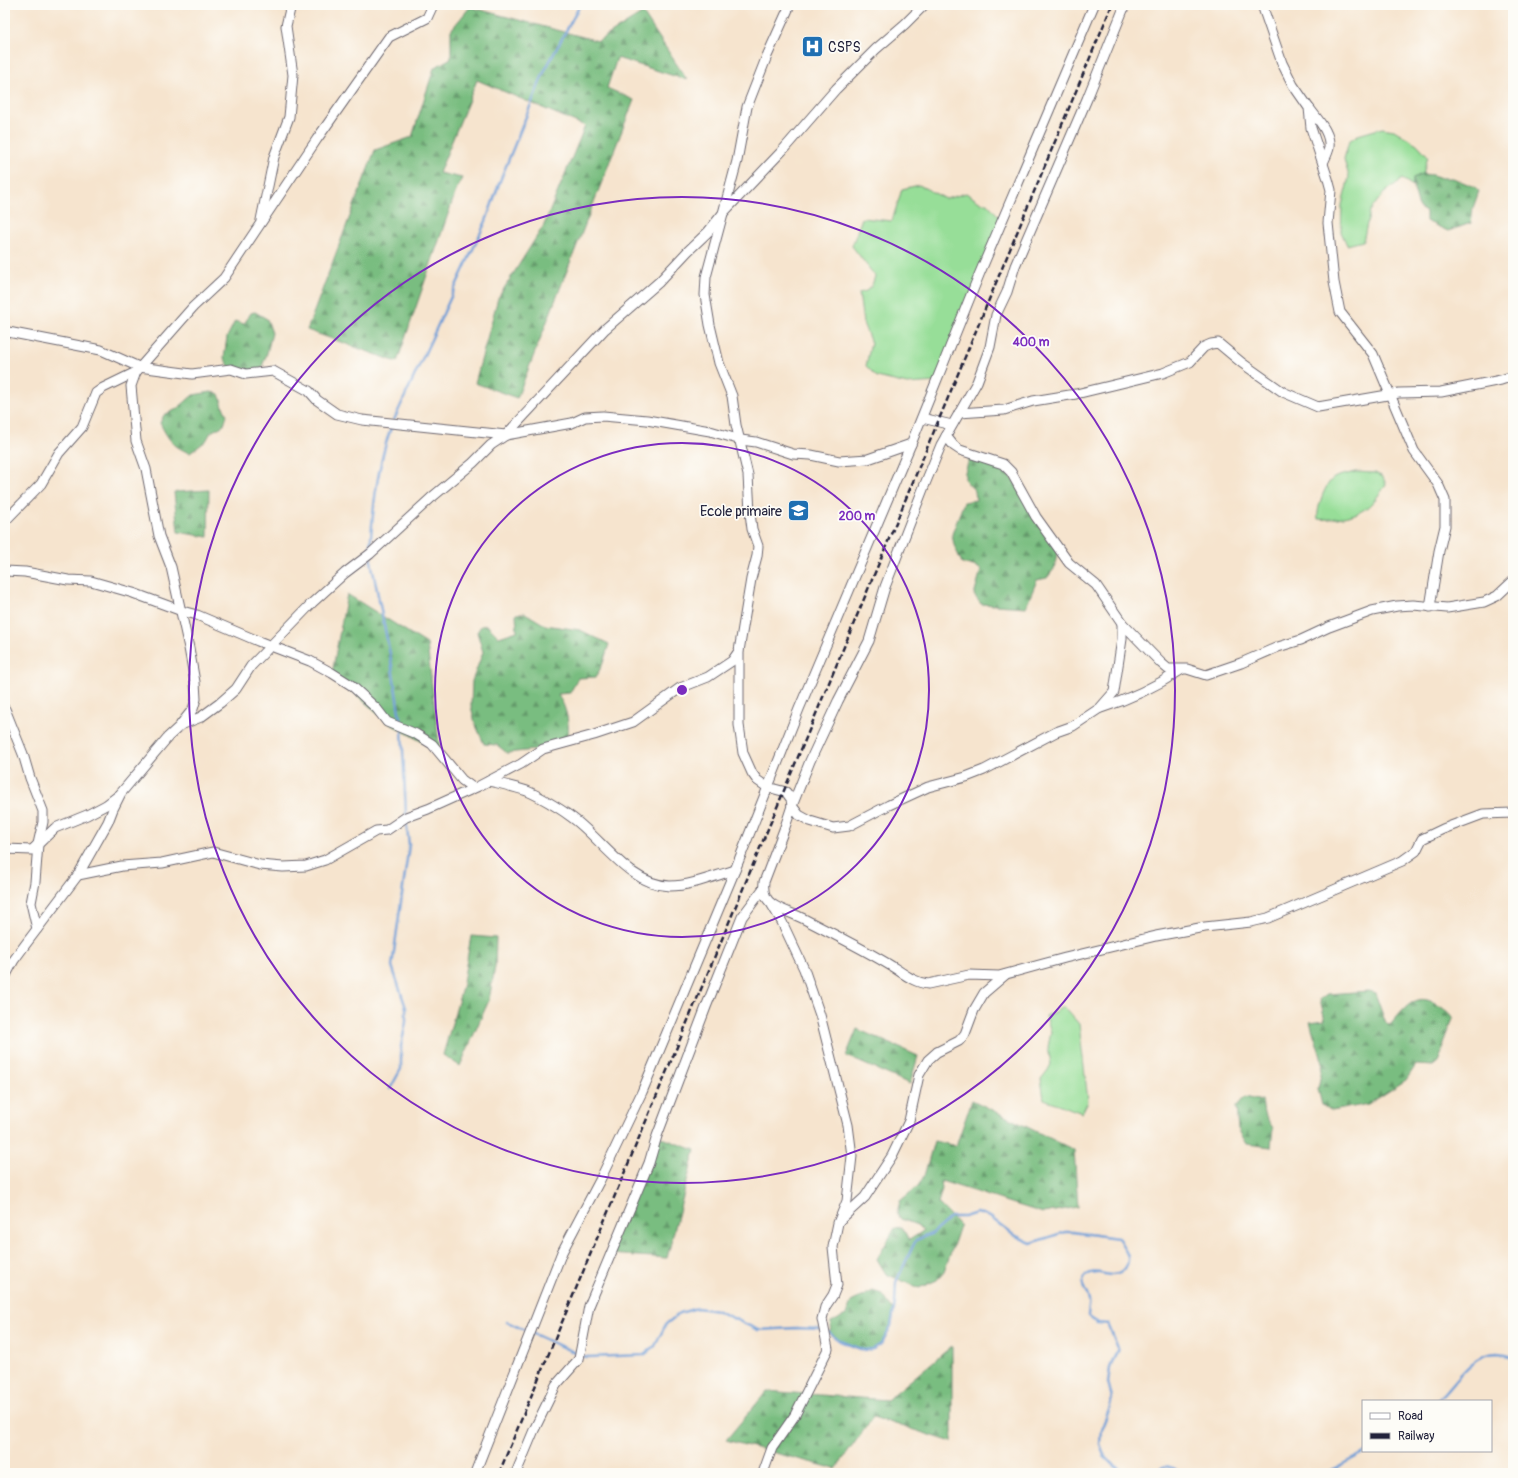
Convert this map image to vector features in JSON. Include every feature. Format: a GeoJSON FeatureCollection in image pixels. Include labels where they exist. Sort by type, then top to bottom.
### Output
{"type":"FeatureCollection","features":[{"type":"Feature","properties":{"kind":"street"},"geometry":{"type":"LineString","coordinates":[[261,224],[274,157],[289,117],[293,75],[286,26],[290,5]]}},
{"type":"Feature","properties":{"kind":"street"},"geometry":{"type":"LineString","coordinates":[[5,520],[41,484],[60,453],[82,427],[96,393],[138,369],[164,342],[193,307],[224,278],[317,139],[389,37],[427,18],[433,5]]}},
{"type":"Feature","properties":{"kind":"street"},"geometry":{"type":"LineString","coordinates":[[790,5],[767,56],[747,108],[724,212],[706,277],[705,295],[719,363],[732,396],[736,425],[741,440],[748,475],[752,529],[758,546],[739,651],[739,725],[743,753],[752,773],[757,780],[767,787],[786,792],[791,799],[792,806],[801,816],[816,824],[833,828],[849,826],[928,787],[966,777],[984,770],[1056,732],[1073,726],[1100,708],[1112,696],[1115,688],[1122,639],[1122,623]]}},
{"type":"Feature","properties":{"kind":"street"},"geometry":{"type":"LineString","coordinates":[[181,725],[201,716],[220,703],[236,689],[251,666],[312,603],[345,572],[370,554],[431,498],[473,463],[491,445],[506,435],[604,330],[659,282],[708,232],[724,212],[782,152],[836,89],[876,49],[924,5]]}},
{"type":"Feature","properties":{"kind":"street"},"geometry":{"type":"LineString","coordinates":[[475,1473],[562,1252],[600,1180],[642,1092],[735,870],[767,787],[922,418],[979,275],[1094,5]]}},
{"type":"Feature","properties":{"kind":"street"},"geometry":{"type":"LineString","coordinates":[[516,1473],[534,1430],[556,1384],[579,1359],[589,1306],[649,1163],[657,1136],[742,917],[763,889],[792,806],[810,761],[838,701],[869,641],[885,587],[925,484],[946,436],[977,382],[990,347],[996,315],[1007,292],[1016,266],[1125,5]]}},
{"type":"Feature","properties":{"kind":"street"},"geometry":{"type":"LineString","coordinates":[[1262,5],[1282,63],[1293,85],[1325,130],[1329,139],[1329,148],[1323,163]]}},
{"type":"Feature","properties":{"kind":"street"},"geometry":{"type":"LineString","coordinates":[[1309,108],[1311,128],[1331,190],[1328,223],[1334,282],[1340,312],[1372,354],[1414,451],[1438,484],[1445,500],[1445,526],[1438,551],[1430,607]]}},
{"type":"Feature","properties":{"kind":"street"},"geometry":{"type":"LineString","coordinates":[[5,332],[101,350],[138,369],[192,374],[231,369],[246,374],[273,371],[309,391],[317,400],[337,414],[362,420],[506,435],[572,422],[584,417],[603,416],[647,420],[686,426],[741,440],[756,442],[793,454],[811,455],[839,461],[868,459],[911,444]]}},
{"type":"Feature","properties":{"kind":"street"},"geometry":{"type":"LineString","coordinates":[[959,413],[1004,410],[1033,401],[1076,394],[1163,373],[1190,362],[1204,347],[1218,343],[1242,363],[1283,392],[1318,407],[1390,396],[1399,393],[1441,392],[1501,380],[1513,376]]}},
{"type":"Feature","properties":{"kind":"street"},"geometry":{"type":"LineString","coordinates":[[5,849],[32,850],[55,828],[88,815],[106,805],[121,793],[168,737],[181,725],[193,709],[196,700],[193,668],[182,611],[171,567],[159,536],[146,469],[136,441],[132,386],[138,369]]}},
{"type":"Feature","properties":{"kind":"street"},"geometry":{"type":"LineString","coordinates":[[922,418],[952,425]]}},
{"type":"Feature","properties":{"kind":"street"},"geometry":{"type":"LineString","coordinates":[[946,436],[954,446],[960,450],[1003,464],[1011,472],[1036,517],[1069,563],[1096,585],[1122,623],[1167,668],[1171,670],[1184,668],[1206,675],[1278,647],[1301,640],[1329,627],[1372,611],[1397,606],[1413,605],[1447,608],[1484,602],[1497,596],[1513,581]]}},
{"type":"Feature","properties":{"kind":"street"},"geometry":{"type":"LineString","coordinates":[[5,571],[25,572],[68,580],[91,581],[134,593],[182,611],[203,617],[269,646],[310,661],[351,685],[377,709],[387,722],[416,734],[432,744],[462,780],[473,788]]}},
{"type":"Feature","properties":{"kind":"street"},"geometry":{"type":"LineString","coordinates":[[78,875],[122,866],[162,863],[213,852],[260,866],[283,868],[306,866],[325,860],[376,831],[387,830],[406,817],[428,809],[489,781],[521,764],[543,749],[594,735],[633,722],[680,688],[708,677],[732,661],[739,651]]}},
{"type":"Feature","properties":{"kind":"street"},"geometry":{"type":"LineString","coordinates":[[1100,708],[1125,701],[1145,692],[1184,668]]}},
{"type":"Feature","properties":{"kind":"street"},"geometry":{"type":"LineString","coordinates":[[5,709],[43,811],[43,822],[38,844],[35,882],[31,903],[37,929]]}},
{"type":"Feature","properties":{"kind":"street"},"geometry":{"type":"LineString","coordinates":[[489,781],[529,792],[570,816],[590,831],[613,857],[636,874],[653,883],[670,886],[687,884],[735,870]]}},
{"type":"Feature","properties":{"kind":"street"},"geometry":{"type":"LineString","coordinates":[[5,977],[14,960],[78,875],[108,822],[112,810],[121,793]]}},
{"type":"Feature","properties":{"kind":"street"},"geometry":{"type":"LineString","coordinates":[[772,905],[790,912],[888,963],[922,984],[936,983],[969,975],[990,976],[1006,974],[1156,936],[1205,927],[1251,922],[1268,918],[1397,863],[1416,851],[1422,839],[1444,829],[1483,814],[1513,813]]}},
{"type":"Feature","properties":{"kind":"street"},"geometry":{"type":"LineString","coordinates":[[763,889],[782,922],[804,969],[820,1015],[848,1125],[852,1156],[847,1201],[838,1223],[833,1247],[837,1285],[826,1306],[822,1319],[828,1349],[795,1415],[772,1448],[763,1473]]}},
{"type":"Feature","properties":{"kind":"street"},"geometry":{"type":"LineString","coordinates":[[838,1223],[865,1197],[892,1156],[908,1121],[919,1075],[928,1060],[936,1052],[959,1041],[965,1034],[974,1010],[984,993],[1006,974]]}},
{"type":"Feature","properties":{"kind":"green space"},"geometry":{"type":"Polygon","coordinates":[[[470,7],[598,41],[643,13],[687,80],[617,58],[607,88],[634,100],[517,398],[475,383],[498,298],[544,225],[585,126],[477,80],[439,173],[462,178],[457,188],[397,362],[307,330],[375,150],[412,137],[434,68],[451,58],[451,30],[470,7]]]}},
{"type":"Feature","properties":{"kind":"green space"},"geometry":{"type":"Polygon","coordinates":[[[1382,128],[1394,130],[1417,144],[1428,156],[1423,174],[1413,178],[1413,186],[1402,179],[1383,194],[1370,211],[1363,241],[1347,245],[1341,232],[1342,205],[1349,177],[1344,159],[1349,141],[1358,135],[1382,128]]]}},
{"type":"Feature","properties":{"kind":"green space"},"geometry":{"type":"Polygon","coordinates":[[[1423,174],[1442,178],[1453,178],[1475,187],[1479,191],[1473,208],[1471,223],[1448,231],[1426,221],[1426,212],[1419,208],[1413,186],[1413,178],[1423,174]]]}},
{"type":"Feature","properties":{"kind":"green space"},"geometry":{"type":"Polygon","coordinates":[[[919,185],[946,199],[966,193],[981,203],[987,203],[1003,221],[937,382],[907,384],[877,377],[866,366],[871,343],[863,323],[859,293],[870,288],[875,276],[852,246],[862,218],[892,221],[902,189],[919,185]]]}},
{"type":"Feature","properties":{"kind":"green space"},"geometry":{"type":"Polygon","coordinates":[[[255,312],[267,319],[272,333],[260,372],[231,369],[224,358],[227,337],[235,321],[244,324],[251,313],[255,312]]]}},
{"type":"Feature","properties":{"kind":"green space"},"geometry":{"type":"Polygon","coordinates":[[[211,392],[219,394],[227,415],[224,425],[211,432],[206,441],[190,453],[184,451],[172,442],[160,423],[164,415],[177,409],[193,395],[211,392]]]}},
{"type":"Feature","properties":{"kind":"green space"},"geometry":{"type":"Polygon","coordinates":[[[971,454],[1003,464],[1058,549],[1054,569],[1047,578],[1037,580],[1026,607],[981,604],[974,595],[981,570],[977,567],[962,563],[954,545],[952,534],[964,502],[976,500],[975,491],[965,480],[965,472],[971,454]]]}},
{"type":"Feature","properties":{"kind":"green space"},"geometry":{"type":"Polygon","coordinates":[[[1356,472],[1375,473],[1383,477],[1386,485],[1376,499],[1361,512],[1337,518],[1318,519],[1318,510],[1327,485],[1334,478],[1356,472]]]}},
{"type":"Feature","properties":{"kind":"green space"},"geometry":{"type":"Polygon","coordinates":[[[209,490],[208,537],[178,532],[174,492],[209,490]]]}},
{"type":"Feature","properties":{"kind":"green space"},"geometry":{"type":"Polygon","coordinates":[[[347,594],[427,644],[440,752],[387,722],[332,673],[347,594]]]}},
{"type":"Feature","properties":{"kind":"green space"},"geometry":{"type":"Polygon","coordinates":[[[525,613],[545,625],[580,630],[609,644],[603,663],[596,677],[578,678],[570,693],[558,694],[564,706],[567,717],[568,742],[543,749],[507,753],[497,745],[484,744],[475,723],[471,706],[472,681],[483,652],[477,632],[481,626],[487,625],[499,637],[517,631],[516,614],[525,613]]]}},
{"type":"Feature","properties":{"kind":"green space"},"geometry":{"type":"Polygon","coordinates":[[[471,936],[496,938],[495,967],[489,1000],[460,1066],[443,1055],[462,988],[471,936]]]}},
{"type":"Feature","properties":{"kind":"green space"},"geometry":{"type":"Polygon","coordinates":[[[1369,991],[1375,993],[1386,1024],[1390,1025],[1410,1004],[1422,999],[1429,1000],[1439,1005],[1453,1018],[1438,1062],[1433,1066],[1416,1065],[1406,1080],[1369,1104],[1331,1111],[1322,1105],[1318,1089],[1323,1063],[1310,1022],[1325,1020],[1320,999],[1328,994],[1369,991]]]}},
{"type":"Feature","properties":{"kind":"green space"},"geometry":{"type":"Polygon","coordinates":[[[1064,1007],[1079,1024],[1088,1101],[1082,1113],[1044,1099],[1041,1079],[1051,1064],[1048,1047],[1051,1032],[1046,1016],[1064,1007]]]}},
{"type":"Feature","properties":{"kind":"green space"},"geometry":{"type":"Polygon","coordinates":[[[857,1029],[918,1056],[910,1084],[846,1056],[857,1029]]]}},
{"type":"Feature","properties":{"kind":"green space"},"geometry":{"type":"Polygon","coordinates":[[[1245,1097],[1262,1101],[1264,1114],[1273,1128],[1271,1147],[1247,1144],[1238,1129],[1236,1107],[1245,1097]]]}},
{"type":"Feature","properties":{"kind":"green space"},"geometry":{"type":"Polygon","coordinates":[[[972,1100],[1074,1150],[1078,1207],[1043,1213],[941,1181],[942,1189],[938,1203],[960,1226],[944,1272],[937,1280],[919,1288],[886,1274],[877,1259],[895,1228],[902,1227],[909,1240],[923,1231],[917,1225],[901,1219],[897,1213],[900,1201],[918,1186],[924,1176],[934,1141],[956,1146],[972,1100]]]}},
{"type":"Feature","properties":{"kind":"green space"},"geometry":{"type":"Polygon","coordinates":[[[657,1136],[695,1150],[667,1258],[609,1254],[657,1136]]]}},
{"type":"Feature","properties":{"kind":"green space"},"geometry":{"type":"Polygon","coordinates":[[[873,1291],[882,1294],[894,1311],[885,1338],[879,1345],[872,1349],[864,1350],[843,1342],[830,1334],[831,1322],[846,1315],[851,1302],[873,1291]]]}},
{"type":"Feature","properties":{"kind":"green space"},"geometry":{"type":"Polygon","coordinates":[[[952,1346],[952,1442],[873,1417],[836,1469],[726,1440],[767,1391],[887,1400],[952,1346]]]}},
{"type":"Feature","properties":{"kind":"waterway"},"geometry":{"type":"LineString","coordinates":[[394,420],[486,221],[500,181],[544,72],[580,5]]}},
{"type":"Feature","properties":{"kind":"waterway"},"geometry":{"type":"LineString","coordinates":[[370,550],[374,503],[379,471],[392,425]]}},
{"type":"Feature","properties":{"kind":"waterway"},"geometry":{"type":"LineString","coordinates":[[370,556],[390,654],[401,725]]}},
{"type":"Feature","properties":{"kind":"waterway"},"geometry":{"type":"LineString","coordinates":[[402,730],[406,814]]}},
{"type":"Feature","properties":{"kind":"waterway"},"geometry":{"type":"LineString","coordinates":[[390,1089],[401,1069],[401,1046],[406,1022],[406,1008],[392,966],[409,845],[406,819]]}},
{"type":"Feature","properties":{"kind":"waterway"},"geometry":{"type":"LineString","coordinates":[[828,1332],[840,1341],[863,1350],[873,1349],[881,1344],[891,1326],[895,1303],[896,1282],[916,1240],[933,1233],[951,1217],[964,1217],[977,1213],[990,1217],[1012,1234],[1031,1243],[1065,1232],[1118,1238],[1128,1258],[1127,1265],[1123,1271],[1116,1275],[1094,1272],[1088,1274],[1083,1280],[1083,1286],[1089,1301],[1088,1316],[1097,1323],[1108,1324],[1118,1348],[1110,1368],[1108,1382],[1112,1398],[1101,1430],[1100,1444],[1105,1457],[1114,1466],[1131,1473]]}},
{"type":"Feature","properties":{"kind":"waterway"},"geometry":{"type":"LineString","coordinates":[[582,1356],[644,1355],[655,1346],[666,1324],[680,1313],[697,1308],[718,1311],[758,1330],[795,1328],[821,1329]]}},
{"type":"Feature","properties":{"kind":"waterway"},"geometry":{"type":"LineString","coordinates":[[507,1322],[578,1354]]}},
{"type":"Feature","properties":{"kind":"waterway"},"geometry":{"type":"LineString","coordinates":[[1438,1400],[1464,1371],[1479,1359],[1487,1355],[1497,1353],[1513,1356]]}},
{"type":"Feature","properties":{"kind":"waterway"},"geometry":{"type":"LineString","coordinates":[[1325,1473],[1366,1452]]}},
{"type":"Feature","properties":{"kind":"waterway"},"geometry":{"type":"LineString","coordinates":[[1152,1473],[1165,1466],[1175,1469],[1179,1473]]}},
{"type":"Feature","properties":{"kind":"railway"},"geometry":{"type":"LineString","coordinates":[[499,1473],[1112,5]]}},
{"type":"Feature","properties":{"kind":"place","name":"CSPS"},"geometry":{"type":"Point","coordinates":[813,47]}},
{"type":"Feature","properties":{"kind":"place","name":"Ecole primaire"},"geometry":{"type":"Point","coordinates":[798,511]}}]}
